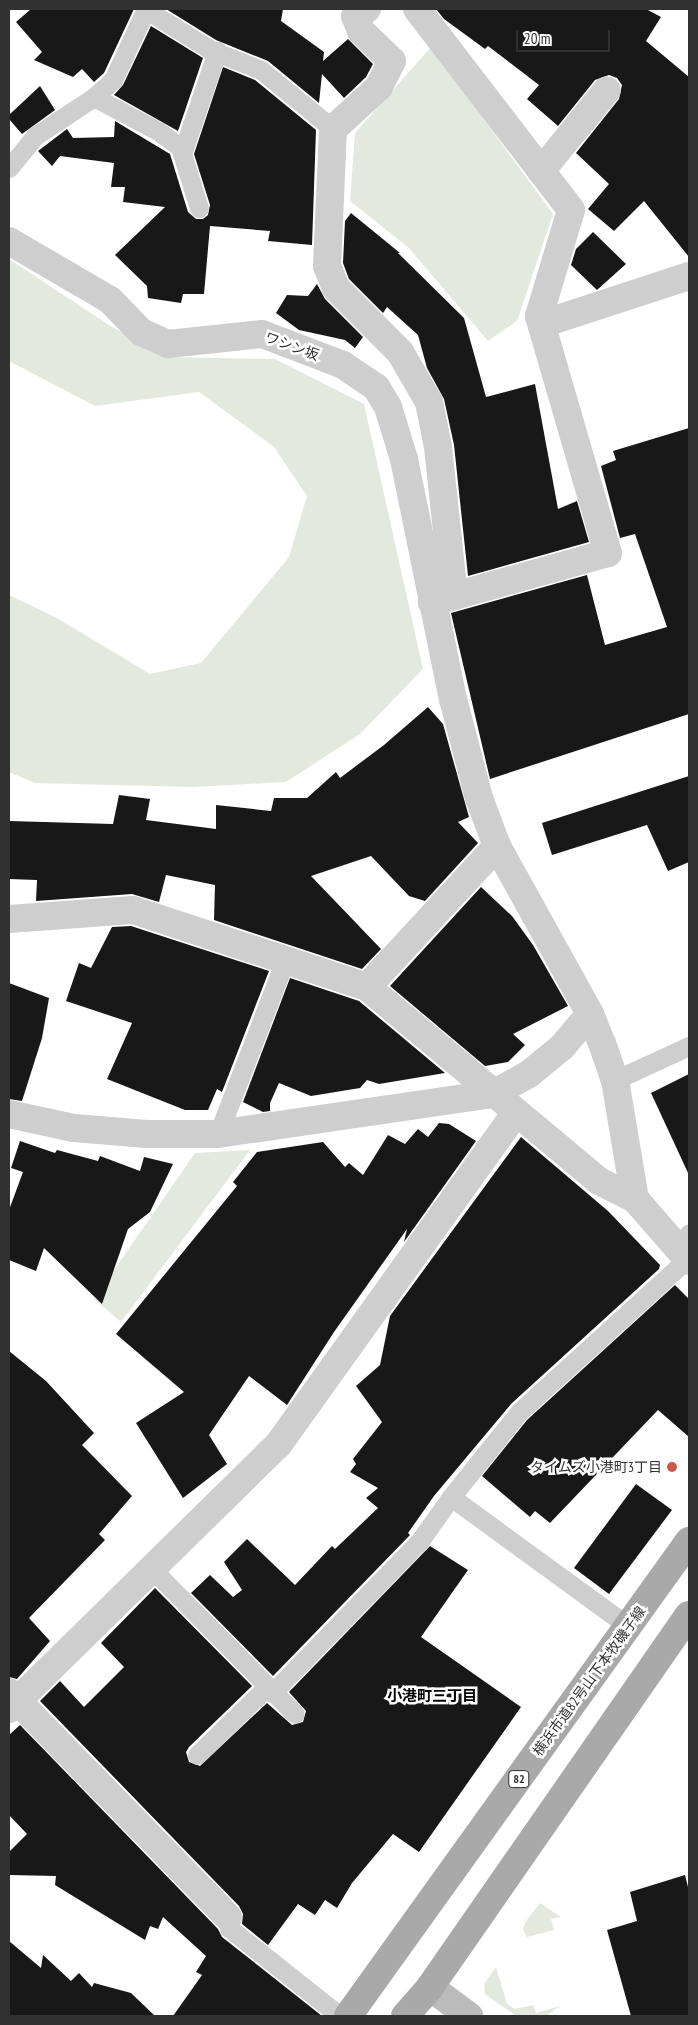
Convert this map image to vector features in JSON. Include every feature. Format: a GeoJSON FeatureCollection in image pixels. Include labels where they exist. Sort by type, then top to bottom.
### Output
{"type":"FeatureCollection","features":[{"type":"Feature","properties":{"kind":"main road","name":"横浜市道82号山下本牧磯子線"},"geometry":{"type":"LineString","coordinates":[[348,2016],[689,1541]]}},
{"type":"Feature","properties":{"kind":"main road"},"geometry":{"type":"LineString","coordinates":[[405,2016],[430,1987],[689,1615]]}},
{"type":"Feature","properties":{"kind":"street"},"geometry":{"type":"LineString","coordinates":[[368,9],[355,16],[361,30],[392,61],[379,87],[333,128],[327,266],[336,288],[400,352],[429,402],[438,447],[443,599],[453,699],[480,798],[497,846],[590,1014],[615,1080],[636,1199]]}},
{"type":"Feature","properties":{"kind":"street"},"geometry":{"type":"LineString","coordinates":[[416,9],[571,210],[539,316],[608,553],[443,599]]}},
{"type":"Feature","properties":{"kind":"street"},"geometry":{"type":"LineString","coordinates":[[541,171],[607,90]]}},
{"type":"Feature","properties":{"kind":"street","name":"ワシン坂"},"geometry":{"type":"LineString","coordinates":[[9,241],[110,300],[140,332],[168,344],[262,334],[343,365],[376,387],[388,407],[443,599]]}},
{"type":"Feature","properties":{"kind":"street"},"geometry":{"type":"LineString","coordinates":[[542,324],[689,276]]}},
{"type":"Feature","properties":{"kind":"street"},"geometry":{"type":"LineString","coordinates":[[366,987],[497,846]]}},
{"type":"Feature","properties":{"kind":"street"},"geometry":{"type":"LineString","coordinates":[[9,919],[133,910],[366,987],[599,1181],[636,1199],[686,1251]]}},
{"type":"Feature","properties":{"kind":"street"},"geometry":{"type":"LineString","coordinates":[[9,1114],[74,1128],[147,1134],[218,1134],[493,1094],[528,1074],[548,1058],[590,1014]]}},
{"type":"Feature","properties":{"kind":"street"},"geometry":{"type":"LineString","coordinates":[[228,1917],[12,1701],[278,1444],[516,1113]]}},
{"type":"Feature","properties":{"kind":"street"},"geometry":{"type":"LineString","coordinates":[[430,1987],[469,2016]]}},
{"type":"Feature","properties":{"kind":"lane"},"geometry":{"type":"LineString","coordinates":[[9,168],[35,136],[94,97],[113,80],[155,11],[217,51],[261,70],[333,128]]}},
{"type":"Feature","properties":{"kind":"lane"},"geometry":{"type":"LineString","coordinates":[[182,154],[217,51]]}},
{"type":"Feature","properties":{"kind":"lane"},"geometry":{"type":"LineString","coordinates":[[94,97],[158,131],[180,147],[199,208]]}},
{"type":"Feature","properties":{"kind":"lane"},"geometry":{"type":"LineString","coordinates":[[218,1134],[286,960]]}},
{"type":"Feature","properties":{"kind":"lane"},"geometry":{"type":"LineString","coordinates":[[615,1080],[689,1046]]}},
{"type":"Feature","properties":{"kind":"lane"},"geometry":{"type":"LineString","coordinates":[[197,1755],[269,1690],[419,1542],[451,1497],[519,1412],[686,1251]]}},
{"type":"Feature","properties":{"kind":"lane"},"geometry":{"type":"LineString","coordinates":[[451,1497],[628,1626]]}},
{"type":"Feature","properties":{"kind":"lane"},"geometry":{"type":"LineString","coordinates":[[150,1567],[269,1690],[295,1714]]}},
{"type":"Feature","properties":{"kind":"lane"},"geometry":{"type":"LineString","coordinates":[[228,1917],[229,1928],[340,2016]]}},
{"type":"Feature","properties":{"kind":"shaded area"},"geometry":{"type":"Polygon","coordinates":[[[431,47],[553,214],[517,321],[488,341],[409,248],[350,201],[355,133],[431,47]]]}},
{"type":"Feature","properties":{"kind":"shaded area"},"geometry":{"type":"Polygon","coordinates":[[[9,259],[109,325],[165,357],[275,359],[364,404],[423,669],[360,734],[286,782],[193,787],[35,783],[9,772],[9,595],[57,618],[150,674],[201,663],[289,557],[307,496],[274,447],[199,392],[95,406],[9,361],[9,259]]]}},
{"type":"Feature","properties":{"kind":"shaded area"},"geometry":{"type":"Polygon","coordinates":[[[250,1150],[121,1322],[94,1299],[195,1153],[250,1150]]]}},
{"type":"Feature","properties":{"kind":"shaded area"},"geometry":{"type":"Polygon","coordinates":[[[540,1903],[561,1917],[551,1919],[554,1930],[527,1937],[523,1929],[526,1921],[540,1903]]]}},
{"type":"Feature","properties":{"kind":"shaded area"},"geometry":{"type":"Polygon","coordinates":[[[496,1967],[507,2004],[515,2009],[533,2005],[536,2013],[560,2006],[546,2016],[516,2016],[485,1994],[484,1984],[496,1967]]]}},
{"type":"Feature","properties":{"kind":"building"},"geometry":{"type":"Polygon","coordinates":[[[31,9],[134,9],[104,73],[94,82],[82,69],[73,77],[34,60],[42,52],[16,22],[31,9]]]}},
{"type":"Feature","properties":{"kind":"building"},"geometry":{"type":"Polygon","coordinates":[[[166,9],[283,9],[281,21],[324,52],[323,61],[348,39],[373,64],[366,77],[344,98],[322,74],[319,103],[268,61],[216,40],[166,9]]]}},
{"type":"Feature","properties":{"kind":"building"},"geometry":{"type":"Polygon","coordinates":[[[436,9],[646,9],[661,17],[646,41],[689,77],[689,257],[644,201],[614,231],[588,209],[609,184],[576,153],[619,99],[622,85],[617,78],[609,75],[595,80],[558,126],[527,99],[539,85],[488,46],[485,49],[444,19],[436,9]]]}},
{"type":"Feature","properties":{"kind":"building"},"geometry":{"type":"Polygon","coordinates":[[[151,26],[203,58],[178,131],[114,95],[123,85],[151,26]]]}},
{"type":"Feature","properties":{"kind":"building"},"geometry":{"type":"Polygon","coordinates":[[[223,67],[255,80],[316,130],[312,245],[268,241],[270,231],[210,226],[204,294],[183,294],[181,303],[148,298],[147,286],[115,255],[165,207],[123,202],[125,187],[111,187],[114,163],[60,156],[52,166],[38,151],[67,129],[73,138],[114,137],[115,121],[170,154],[188,212],[196,219],[203,219],[208,215],[210,205],[194,154],[223,67]]]}},
{"type":"Feature","properties":{"kind":"building"},"geometry":{"type":"Polygon","coordinates":[[[40,86],[55,110],[22,134],[9,119],[9,115],[40,86]]]}},
{"type":"Feature","properties":{"kind":"building"},"geometry":{"type":"Polygon","coordinates":[[[351,213],[400,253],[398,253],[464,318],[486,397],[535,384],[558,509],[577,501],[589,542],[468,576],[454,445],[444,399],[427,368],[418,335],[387,307],[383,313],[349,279],[343,263],[345,221],[351,213]]]}},
{"type":"Feature","properties":{"kind":"building"},"geometry":{"type":"Polygon","coordinates":[[[593,232],[626,264],[597,290],[571,265],[576,249],[593,232]]]}},
{"type":"Feature","properties":{"kind":"building"},"geometry":{"type":"Polygon","coordinates":[[[317,284],[325,299],[363,337],[355,348],[345,340],[299,330],[276,313],[287,295],[308,296],[317,284]]]}},
{"type":"Feature","properties":{"kind":"building"},"geometry":{"type":"Polygon","coordinates":[[[689,428],[689,714],[490,779],[451,613],[587,575],[605,645],[667,627],[635,534],[620,538],[601,466],[616,460],[613,451],[689,428]]]}},
{"type":"Feature","properties":{"kind":"building"},"geometry":{"type":"Polygon","coordinates":[[[428,707],[443,724],[469,817],[458,822],[478,843],[425,901],[409,896],[371,856],[311,876],[381,949],[362,969],[214,920],[215,885],[166,875],[159,902],[132,894],[36,901],[37,880],[9,879],[9,821],[113,824],[119,795],[150,799],[146,820],[216,829],[216,805],[271,811],[274,798],[307,798],[336,772],[340,778],[384,745],[428,707]]]}},
{"type":"Feature","properties":{"kind":"building"},"geometry":{"type":"Polygon","coordinates":[[[689,776],[689,862],[668,871],[647,825],[552,855],[542,823],[689,776]]]}},
{"type":"Feature","properties":{"kind":"building"},"geometry":{"type":"Polygon","coordinates":[[[481,887],[512,916],[533,945],[568,1006],[513,1034],[525,1045],[508,1062],[485,1066],[390,986],[481,887]]]}},
{"type":"Feature","properties":{"kind":"building"},"geometry":{"type":"Polygon","coordinates":[[[131,926],[269,971],[222,1092],[217,1089],[208,1110],[185,1110],[107,1079],[132,1023],[66,1001],[79,963],[91,968],[112,927],[131,926]]]}},
{"type":"Feature","properties":{"kind":"building"},"geometry":{"type":"Polygon","coordinates":[[[290,978],[359,1001],[445,1073],[379,1084],[367,1080],[360,1088],[311,1096],[279,1083],[270,1103],[270,1111],[263,1112],[243,1102],[290,978]]]}},
{"type":"Feature","properties":{"kind":"building"},"geometry":{"type":"Polygon","coordinates":[[[9,983],[49,998],[42,1038],[22,1101],[9,1099],[9,983]]]}},
{"type":"Feature","properties":{"kind":"building"},"geometry":{"type":"Polygon","coordinates":[[[689,1074],[689,1175],[651,1093],[689,1074]]]}},
{"type":"Feature","properties":{"kind":"building"},"geometry":{"type":"Polygon","coordinates":[[[439,1123],[449,1124],[476,1141],[404,1242],[407,1229],[334,1332],[287,1405],[249,1376],[209,1435],[227,1464],[183,1498],[136,1423],[184,1392],[116,1334],[237,1186],[233,1182],[257,1152],[323,1142],[345,1167],[349,1163],[363,1175],[388,1135],[405,1144],[418,1129],[428,1137],[439,1123]]]}},
{"type":"Feature","properties":{"kind":"building"},"geometry":{"type":"Polygon","coordinates":[[[521,1137],[608,1211],[660,1265],[659,1269],[511,1404],[434,1496],[408,1533],[410,1535],[273,1676],[191,1593],[210,1575],[233,1597],[242,1590],[224,1562],[247,1539],[295,1585],[332,1546],[335,1549],[378,1508],[366,1498],[378,1488],[350,1472],[356,1464],[353,1459],[382,1422],[356,1386],[380,1365],[390,1316],[521,1137]]]}},
{"type":"Feature","properties":{"kind":"building"},"geometry":{"type":"Polygon","coordinates":[[[20,1141],[55,1153],[57,1150],[98,1161],[100,1156],[140,1171],[144,1157],[173,1164],[150,1212],[128,1229],[102,1304],[44,1248],[36,1271],[9,1260],[9,1210],[23,1172],[11,1168],[20,1141]]]}},
{"type":"Feature","properties":{"kind":"building"},"geometry":{"type":"Polygon","coordinates":[[[675,1285],[689,1299],[689,1437],[658,1410],[550,1523],[535,1511],[530,1517],[482,1476],[527,1420],[675,1285]]]}},
{"type":"Feature","properties":{"kind":"building"},"geometry":{"type":"Polygon","coordinates":[[[9,1351],[46,1381],[94,1433],[82,1445],[132,1496],[99,1534],[105,1540],[29,1618],[50,1641],[17,1679],[9,1677],[9,1351]]]}},
{"type":"Feature","properties":{"kind":"building"},"geometry":{"type":"Polygon","coordinates":[[[636,1484],[672,1510],[609,1594],[574,1568],[636,1484]]]}},
{"type":"Feature","properties":{"kind":"building"},"geometry":{"type":"Polygon","coordinates":[[[430,1546],[468,1570],[421,1637],[521,1707],[419,1852],[393,1834],[352,1883],[337,1908],[325,1900],[315,1915],[298,1904],[268,1945],[242,1924],[243,1914],[239,1906],[40,1701],[60,1681],[84,1707],[124,1667],[101,1643],[155,1588],[252,1686],[189,1747],[186,1752],[189,1762],[200,1766],[267,1703],[292,1725],[303,1722],[306,1711],[289,1692],[430,1546]]]}},
{"type":"Feature","properties":{"kind":"building"},"geometry":{"type":"Polygon","coordinates":[[[20,1725],[218,1929],[222,1937],[322,2016],[173,2016],[202,1975],[196,1972],[206,1956],[163,1917],[158,1929],[150,1926],[145,1940],[55,1885],[56,1876],[9,1875],[9,1852],[27,1834],[9,1815],[9,1735],[20,1725]]]}},
{"type":"Feature","properties":{"kind":"building"},"geometry":{"type":"Polygon","coordinates":[[[685,1875],[689,1891],[689,2016],[631,2016],[607,1930],[637,1921],[630,1892],[685,1875]]]}},
{"type":"Feature","properties":{"kind":"building"},"geometry":{"type":"Polygon","coordinates":[[[9,1941],[41,1968],[43,1955],[71,1981],[79,1973],[92,1987],[94,1983],[131,1993],[155,2016],[9,2016],[9,1941]]]}},
{"type":"Feature","properties":{"kind":"place","name":"タイムズ小港町3丁目"},"geometry":{"type":"Point","coordinates":[672,1467]}},
{"type":"Feature","properties":{"kind":"district","name":"小港町三丁目"},"geometry":{"type":"Point","coordinates":[432,1696]}}]}
